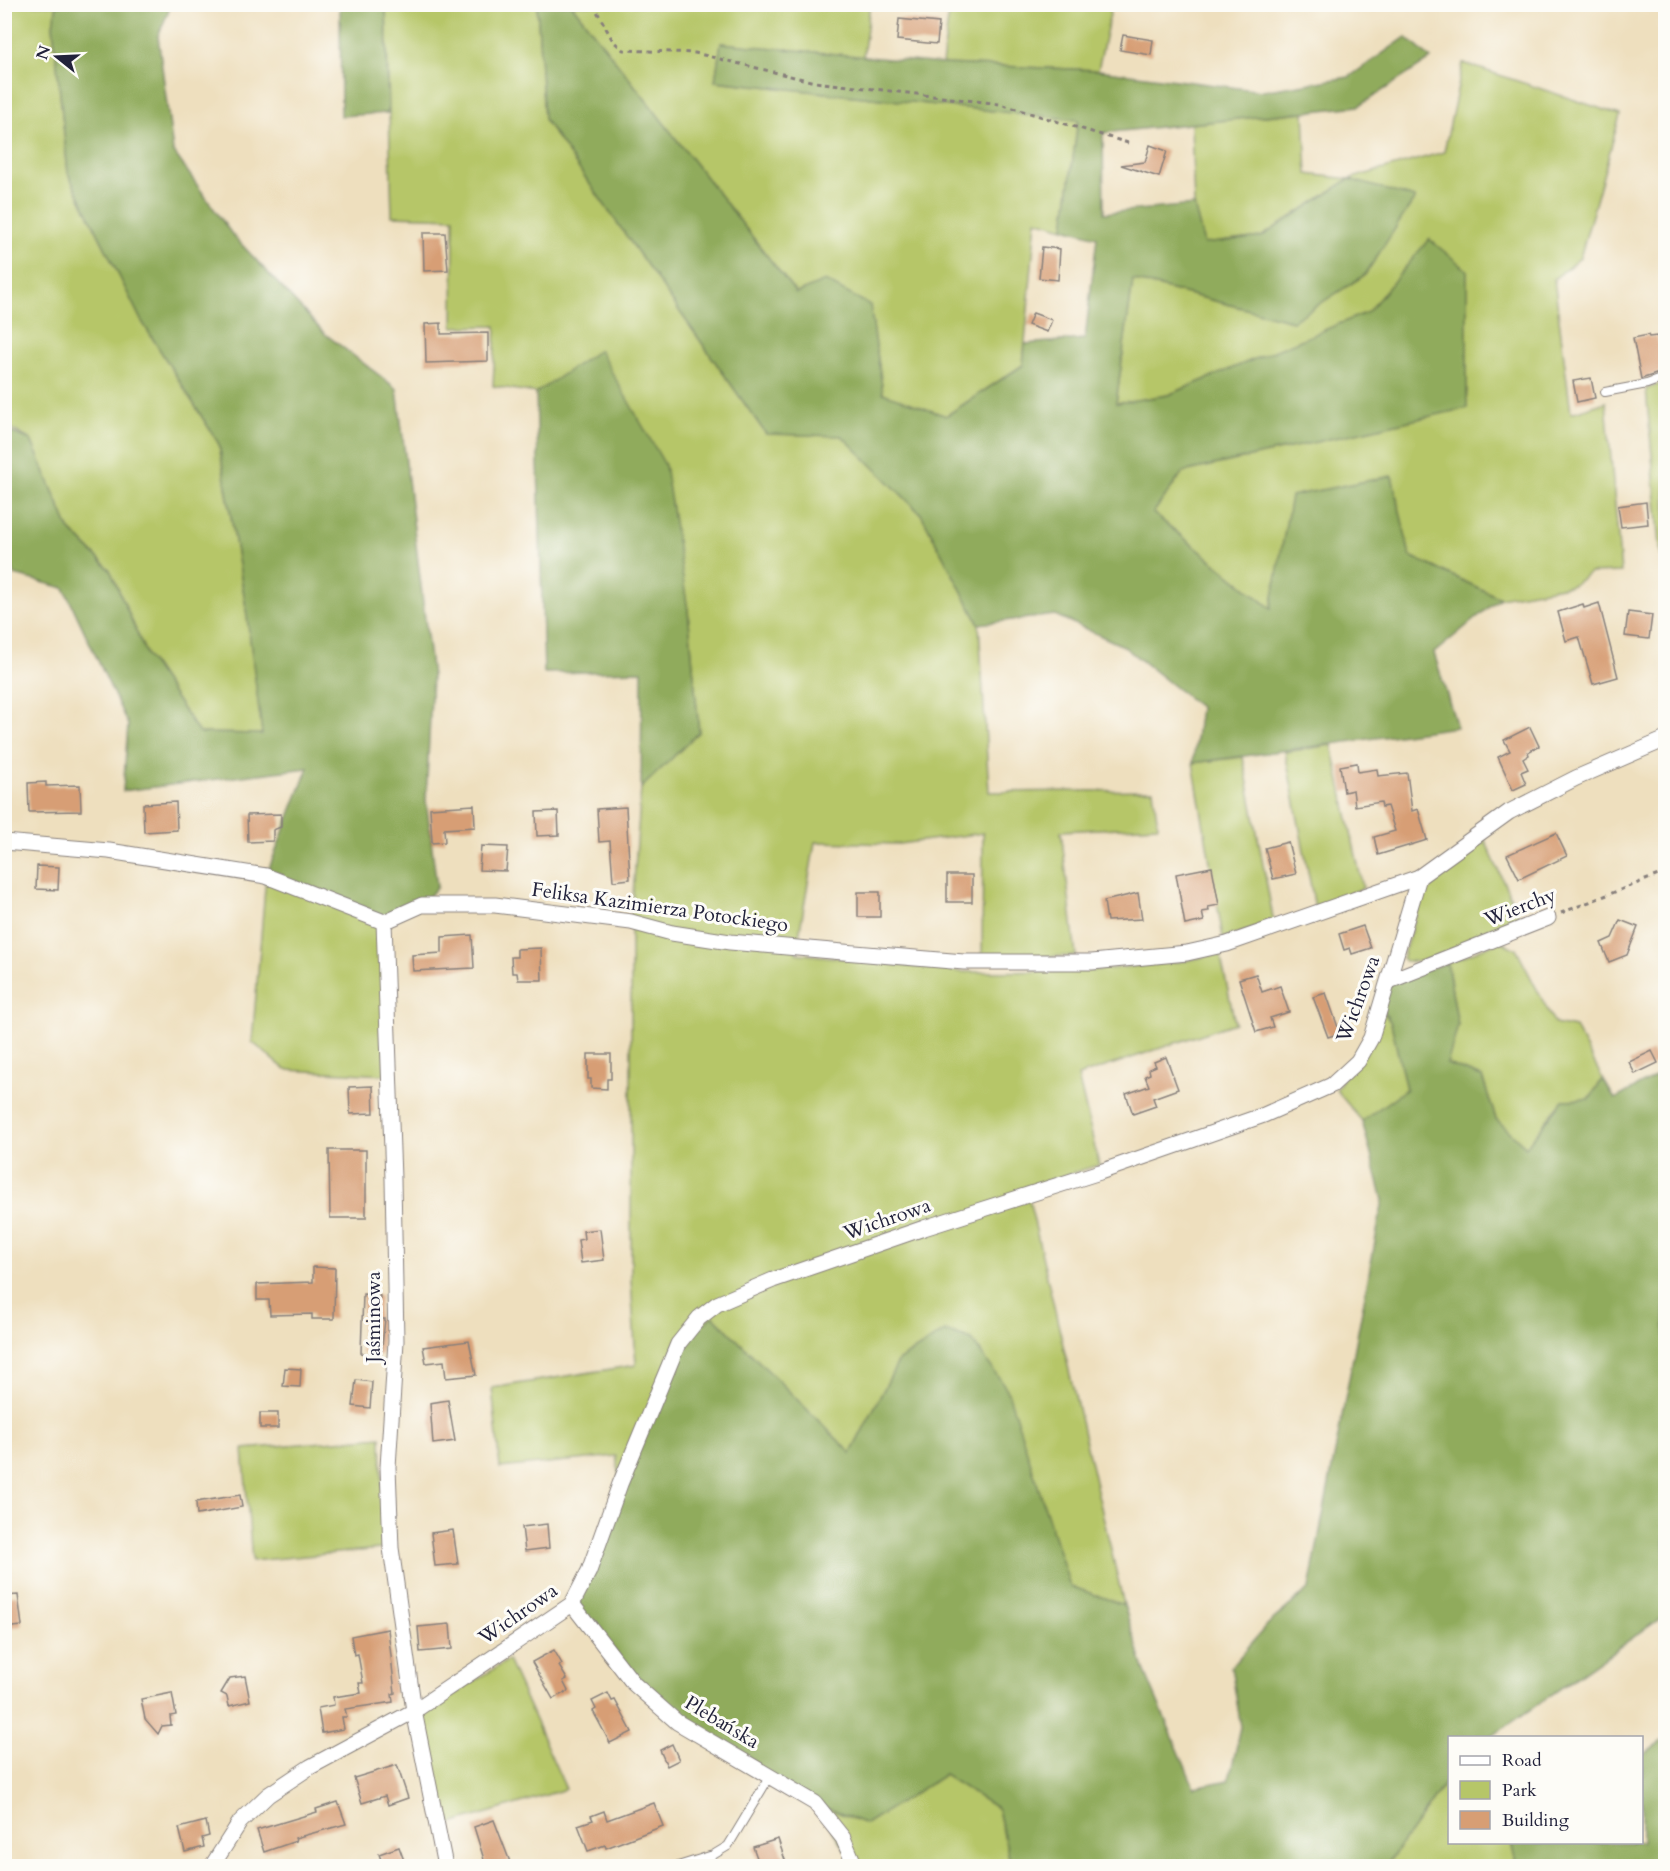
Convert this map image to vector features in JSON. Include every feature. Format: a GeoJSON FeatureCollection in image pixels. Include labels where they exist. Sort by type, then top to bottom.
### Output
{"type":"FeatureCollection","features":[{"type":"Feature","properties":{"kind":"street"},"geometry":{"type":"LineString","coordinates":[[1419,877],[1509,812],[1575,778],[1665,739]]}},
{"type":"Feature","properties":{"kind":"street"},"geometry":{"type":"LineString","coordinates":[[4,842],[110,851],[266,876],[384,922]]}},
{"type":"Feature","properties":{"kind":"street","name":"Feliksa Kazimierza Potockiego"},"geometry":{"type":"LineString","coordinates":[[384,922],[422,905],[495,905],[632,922],[672,933],[730,942],[964,962],[1092,962],[1187,953],[1227,944],[1419,877]]}},
{"type":"Feature","properties":{"kind":"street","name":"Wichrowa"},"geometry":{"type":"LineString","coordinates":[[212,1866],[240,1822],[268,1795],[310,1767],[414,1711],[572,1604],[589,1571],[620,1484],[678,1344],[699,1317],[717,1305],[773,1280],[924,1228],[1140,1159],[1264,1115],[1332,1085],[1358,1061],[1371,1038],[1419,877]]}},
{"type":"Feature","properties":{"kind":"street","name":"Wierchy"},"geometry":{"type":"LineString","coordinates":[[1389,981],[1548,918]]}},
{"type":"Feature","properties":{"kind":"street","name":"Jaśminowa"},"geometry":{"type":"LineString","coordinates":[[384,922],[396,1341],[388,1467],[391,1548],[414,1711],[445,1866]]}},
{"type":"Feature","properties":{"kind":"street","name":"Plebańska"},"geometry":{"type":"LineString","coordinates":[[572,1604],[634,1684],[677,1722],[814,1803],[843,1839],[855,1866]]}},
{"type":"Feature","properties":{"kind":"lane"},"geometry":{"type":"LineString","coordinates":[[1605,392],[1638,386],[1665,376]]}},
{"type":"Feature","properties":{"kind":"lane"},"geometry":{"type":"LineString","coordinates":[[678,1866],[713,1855],[728,1846],[770,1775]]}},
{"type":"Feature","properties":{"kind":"path"},"geometry":{"type":"LineString","coordinates":[[593,4],[613,41],[623,50],[695,53],[815,82],[1000,104],[1128,143]]}},
{"type":"Feature","properties":{"kind":"path","name":"Wierchy"},"geometry":{"type":"LineString","coordinates":[[1548,918],[1665,872]]}},
{"type":"Feature","properties":{"kind":"green space"},"geometry":{"type":"Polygon","coordinates":[[[5,5],[57,5],[53,25],[68,173],[141,320],[219,444],[245,601],[263,734],[199,733],[147,656],[110,570],[69,529],[31,440],[5,425],[5,5]]]}},
{"type":"Feature","properties":{"kind":"green space"},"geometry":{"type":"Polygon","coordinates":[[[57,5],[171,5],[158,36],[173,151],[231,233],[324,333],[397,389],[432,676],[426,800],[437,887],[422,905],[384,922],[266,876],[308,768],[123,791],[128,725],[64,588],[14,575],[5,545],[4,429],[31,440],[69,529],[110,570],[147,656],[199,733],[262,734],[245,601],[219,444],[141,320],[68,173],[53,25],[57,5]]]}},
{"type":"Feature","properties":{"kind":"green space"},"geometry":{"type":"Polygon","coordinates":[[[340,5],[386,5],[388,113],[341,116],[340,5]]]}},
{"type":"Feature","properties":{"kind":"green space"},"geometry":{"type":"Polygon","coordinates":[[[386,5],[537,5],[544,119],[766,434],[842,435],[921,514],[979,624],[989,792],[1153,790],[1158,826],[1061,831],[1076,956],[982,957],[983,833],[899,844],[815,842],[796,953],[962,972],[1088,971],[1185,961],[1220,953],[1235,1023],[1078,1076],[1099,1165],[1026,1187],[1124,1605],[1070,1586],[1054,1540],[899,1360],[851,1453],[713,1316],[620,1484],[616,1456],[500,1468],[492,1388],[636,1365],[631,1280],[631,922],[641,788],[699,732],[688,610],[600,351],[536,393],[493,386],[496,326],[453,327],[454,218],[392,216],[386,5]]]}},
{"type":"Feature","properties":{"kind":"green space"},"geometry":{"type":"Polygon","coordinates":[[[537,5],[572,5],[796,293],[825,281],[870,305],[883,393],[946,416],[1023,365],[1025,344],[1085,339],[1097,237],[1064,228],[1078,120],[715,81],[721,43],[942,64],[1098,70],[1262,91],[1349,77],[1406,37],[1431,59],[1359,106],[1103,133],[1104,213],[1194,205],[1204,244],[1261,237],[1349,179],[1415,198],[1365,275],[1293,321],[1133,280],[1116,403],[1168,395],[1368,312],[1429,239],[1467,270],[1467,408],[1183,472],[1153,513],[1271,608],[1291,496],[1392,476],[1410,556],[1500,598],[1434,653],[1457,727],[1193,763],[1200,707],[1123,646],[1055,615],[979,624],[921,514],[842,436],[766,434],[544,119],[537,5]]]}},
{"type":"Feature","properties":{"kind":"green space"},"geometry":{"type":"Polygon","coordinates":[[[572,5],[870,5],[863,57],[721,43],[715,81],[1078,120],[1064,228],[1036,220],[1023,365],[946,416],[883,394],[870,305],[796,293],[572,5]]]}},
{"type":"Feature","properties":{"kind":"green space"},"geometry":{"type":"Polygon","coordinates":[[[950,5],[1112,5],[1098,70],[942,64],[950,5]]]}},
{"type":"Feature","properties":{"kind":"green space"},"geometry":{"type":"Polygon","coordinates":[[[1463,63],[1620,115],[1580,258],[1554,279],[1571,413],[1606,402],[1621,572],[1590,573],[1573,585],[1500,598],[1410,556],[1392,477],[1271,608],[1153,513],[1183,472],[1467,408],[1430,239],[1368,312],[1168,395],[1116,404],[1133,280],[1293,321],[1415,199],[1349,179],[1444,152],[1463,63]]]}},
{"type":"Feature","properties":{"kind":"green space"},"geometry":{"type":"Polygon","coordinates":[[[1304,112],[1307,174],[1349,179],[1261,237],[1204,244],[1194,205],[1191,124],[1304,112]]]}},
{"type":"Feature","properties":{"kind":"green space"},"geometry":{"type":"Polygon","coordinates":[[[599,350],[665,465],[688,610],[699,732],[641,788],[642,671],[544,673],[536,393],[599,350]]]}},
{"type":"Feature","properties":{"kind":"green space"},"geometry":{"type":"Polygon","coordinates":[[[1665,382],[1666,555],[1661,557],[1646,389],[1665,382]]]}},
{"type":"Feature","properties":{"kind":"green space"},"geometry":{"type":"Polygon","coordinates":[[[1332,745],[1363,888],[1315,908],[1285,752],[1332,745]]]}},
{"type":"Feature","properties":{"kind":"green space"},"geometry":{"type":"Polygon","coordinates":[[[1243,757],[1274,923],[1223,938],[1193,763],[1243,757]]]}},
{"type":"Feature","properties":{"kind":"green space"},"geometry":{"type":"Polygon","coordinates":[[[1483,836],[1522,923],[1420,962],[1405,961],[1402,958],[1428,880],[1483,836]]]}},
{"type":"Feature","properties":{"kind":"green space"},"geometry":{"type":"Polygon","coordinates":[[[266,876],[384,922],[385,1075],[286,1070],[252,1042],[266,876]]]}},
{"type":"Feature","properties":{"kind":"green space"},"geometry":{"type":"Polygon","coordinates":[[[1500,941],[1516,949],[1555,1024],[1575,1028],[1603,1079],[1589,1099],[1563,1100],[1526,1147],[1496,1119],[1482,1077],[1447,1064],[1458,1025],[1447,963],[1500,941]]]}},
{"type":"Feature","properties":{"kind":"green space"},"geometry":{"type":"Polygon","coordinates":[[[1447,963],[1458,1025],[1447,1064],[1482,1077],[1496,1119],[1526,1147],[1563,1100],[1589,1099],[1603,1079],[1615,1099],[1665,1071],[1665,1615],[1492,1736],[1448,1736],[1448,1778],[1386,1866],[1011,1866],[998,1809],[944,1775],[866,1824],[815,1803],[677,1722],[572,1604],[678,1344],[713,1316],[851,1453],[899,1360],[945,1331],[972,1340],[1007,1389],[1070,1586],[1124,1605],[1144,1669],[1194,1787],[1229,1780],[1241,1727],[1231,1667],[1268,1624],[1309,1589],[1383,1200],[1362,1121],[1406,1089],[1391,1023],[1381,1007],[1389,981],[1447,963]]]}},
{"type":"Feature","properties":{"kind":"green space"},"geometry":{"type":"Polygon","coordinates":[[[1384,1012],[1391,1023],[1406,1089],[1362,1121],[1336,1090],[1384,1012]]]}},
{"type":"Feature","properties":{"kind":"green space"},"geometry":{"type":"Polygon","coordinates":[[[381,1437],[383,1504],[391,1548],[252,1561],[243,1449],[381,1437]]]}},
{"type":"Feature","properties":{"kind":"green space"},"geometry":{"type":"Polygon","coordinates":[[[508,1660],[566,1789],[445,1826],[420,1715],[508,1660]]]}},
{"type":"Feature","properties":{"kind":"green space"},"geometry":{"type":"Polygon","coordinates":[[[1665,1739],[1665,1866],[1517,1866],[1511,1844],[1643,1844],[1643,1754],[1665,1739]]]}},
{"type":"Feature","properties":{"kind":"green space"},"geometry":{"type":"Polygon","coordinates":[[[944,1774],[998,1809],[1011,1866],[855,1866],[815,1803],[866,1824],[944,1774]]]}},
{"type":"Feature","properties":{"kind":"green space"},"geometry":{"type":"Polygon","coordinates":[[[1448,1778],[1448,1844],[1511,1844],[1517,1866],[1386,1866],[1448,1778]]]}},
{"type":"Feature","properties":{"kind":"building"},"geometry":{"type":"Polygon","coordinates":[[[899,19],[939,23],[937,44],[897,40],[899,19]]]}},
{"type":"Feature","properties":{"kind":"building"},"geometry":{"type":"Polygon","coordinates":[[[1123,35],[1153,40],[1151,55],[1120,50],[1123,35]]]}},
{"type":"Feature","properties":{"kind":"building"},"geometry":{"type":"Polygon","coordinates":[[[1150,145],[1167,151],[1159,177],[1121,165],[1145,162],[1150,145]]]}},
{"type":"Feature","properties":{"kind":"building"},"geometry":{"type":"Polygon","coordinates":[[[423,233],[445,233],[448,270],[424,271],[423,233]]]}},
{"type":"Feature","properties":{"kind":"building"},"geometry":{"type":"Polygon","coordinates":[[[1042,247],[1060,249],[1058,280],[1039,278],[1042,247]]]}},
{"type":"Feature","properties":{"kind":"building"},"geometry":{"type":"Polygon","coordinates":[[[1033,313],[1052,320],[1047,332],[1028,325],[1033,313]]]}},
{"type":"Feature","properties":{"kind":"building"},"geometry":{"type":"Polygon","coordinates":[[[441,323],[441,334],[488,333],[488,361],[426,363],[425,324],[441,323]]]}},
{"type":"Feature","properties":{"kind":"building"},"geometry":{"type":"Polygon","coordinates":[[[1648,335],[1649,337],[1657,336],[1665,371],[1641,379],[1633,338],[1648,335]]]}},
{"type":"Feature","properties":{"kind":"building"},"geometry":{"type":"Polygon","coordinates":[[[1591,378],[1595,398],[1577,402],[1573,381],[1591,378]]]}},
{"type":"Feature","properties":{"kind":"building"},"geometry":{"type":"Polygon","coordinates":[[[1646,502],[1648,524],[1621,527],[1618,506],[1646,502]]]}},
{"type":"Feature","properties":{"kind":"building"},"geometry":{"type":"Polygon","coordinates":[[[1599,603],[1618,677],[1593,684],[1579,637],[1566,641],[1558,612],[1583,604],[1584,608],[1599,603]]]}},
{"type":"Feature","properties":{"kind":"building"},"geometry":{"type":"Polygon","coordinates":[[[1628,612],[1652,615],[1649,639],[1625,636],[1628,612]]]}},
{"type":"Feature","properties":{"kind":"building"},"geometry":{"type":"Polygon","coordinates":[[[1530,727],[1539,746],[1528,752],[1529,755],[1523,759],[1528,769],[1521,772],[1526,784],[1513,790],[1498,757],[1510,751],[1504,740],[1530,727]]]}},
{"type":"Feature","properties":{"kind":"building"},"geometry":{"type":"Polygon","coordinates":[[[1357,763],[1358,772],[1377,769],[1378,776],[1407,773],[1412,811],[1418,809],[1427,840],[1378,855],[1374,837],[1395,831],[1387,806],[1382,807],[1381,802],[1355,806],[1353,790],[1344,792],[1340,766],[1357,763]]]}},
{"type":"Feature","properties":{"kind":"building"},"geometry":{"type":"Polygon","coordinates":[[[46,782],[46,786],[80,785],[81,811],[29,812],[28,783],[46,782]]]}},
{"type":"Feature","properties":{"kind":"building"},"geometry":{"type":"Polygon","coordinates":[[[176,802],[177,830],[144,832],[143,804],[176,802]]]}},
{"type":"Feature","properties":{"kind":"building"},"geometry":{"type":"Polygon","coordinates":[[[474,805],[475,827],[444,829],[445,842],[432,843],[430,808],[474,805]]]}},
{"type":"Feature","properties":{"kind":"building"},"geometry":{"type":"Polygon","coordinates":[[[626,807],[630,879],[613,881],[610,841],[599,842],[597,809],[626,807]]]}},
{"type":"Feature","properties":{"kind":"building"},"geometry":{"type":"Polygon","coordinates":[[[558,811],[559,835],[537,836],[536,812],[558,811]]]}},
{"type":"Feature","properties":{"kind":"building"},"geometry":{"type":"Polygon","coordinates":[[[281,814],[281,827],[273,830],[273,841],[248,842],[247,815],[281,814]]]}},
{"type":"Feature","properties":{"kind":"building"},"geometry":{"type":"Polygon","coordinates":[[[1556,833],[1567,856],[1519,879],[1507,855],[1556,833]]]}},
{"type":"Feature","properties":{"kind":"building"},"geometry":{"type":"Polygon","coordinates":[[[1288,842],[1296,874],[1273,879],[1265,848],[1288,842]]]}},
{"type":"Feature","properties":{"kind":"building"},"geometry":{"type":"Polygon","coordinates":[[[481,846],[508,847],[506,871],[479,870],[481,846]]]}},
{"type":"Feature","properties":{"kind":"building"},"geometry":{"type":"Polygon","coordinates":[[[37,866],[59,867],[58,890],[36,889],[37,866]]]}},
{"type":"Feature","properties":{"kind":"building"},"geometry":{"type":"Polygon","coordinates":[[[1212,867],[1219,905],[1208,907],[1209,911],[1202,912],[1204,921],[1185,925],[1176,874],[1212,867]]]}},
{"type":"Feature","properties":{"kind":"building"},"geometry":{"type":"Polygon","coordinates":[[[947,875],[972,875],[972,902],[947,902],[947,875]]]}},
{"type":"Feature","properties":{"kind":"building"},"geometry":{"type":"Polygon","coordinates":[[[858,892],[880,892],[880,917],[858,917],[858,892]]]}},
{"type":"Feature","properties":{"kind":"building"},"geometry":{"type":"Polygon","coordinates":[[[1138,893],[1142,919],[1107,921],[1104,901],[1138,893]]]}},
{"type":"Feature","properties":{"kind":"building"},"geometry":{"type":"Polygon","coordinates":[[[1620,920],[1638,927],[1627,955],[1609,962],[1601,943],[1612,938],[1620,920]]]}},
{"type":"Feature","properties":{"kind":"building"},"geometry":{"type":"Polygon","coordinates":[[[1363,926],[1371,948],[1352,954],[1350,948],[1344,950],[1339,934],[1363,926]]]}},
{"type":"Feature","properties":{"kind":"building"},"geometry":{"type":"Polygon","coordinates":[[[472,935],[474,968],[413,971],[412,955],[442,953],[442,937],[472,935]]]}},
{"type":"Feature","properties":{"kind":"building"},"geometry":{"type":"Polygon","coordinates":[[[541,948],[542,980],[518,980],[517,973],[512,973],[511,957],[517,957],[517,949],[541,948]]]}},
{"type":"Feature","properties":{"kind":"building"},"geometry":{"type":"Polygon","coordinates":[[[1256,974],[1262,992],[1280,986],[1289,1012],[1270,1018],[1273,1027],[1256,1032],[1239,979],[1256,974]]]}},
{"type":"Feature","properties":{"kind":"building"},"geometry":{"type":"Polygon","coordinates":[[[1326,993],[1340,1033],[1328,1037],[1313,997],[1326,993]]]}},
{"type":"Feature","properties":{"kind":"building"},"geometry":{"type":"Polygon","coordinates":[[[1652,1051],[1658,1063],[1635,1074],[1629,1062],[1652,1051]]]}},
{"type":"Feature","properties":{"kind":"building"},"geometry":{"type":"Polygon","coordinates":[[[588,1054],[611,1054],[611,1079],[607,1079],[607,1089],[591,1088],[591,1079],[588,1079],[588,1054]]]}},
{"type":"Feature","properties":{"kind":"building"},"geometry":{"type":"Polygon","coordinates":[[[1166,1057],[1178,1089],[1153,1098],[1156,1106],[1133,1114],[1126,1094],[1149,1086],[1145,1076],[1150,1074],[1149,1069],[1156,1066],[1154,1062],[1166,1057]]]}},
{"type":"Feature","properties":{"kind":"building"},"geometry":{"type":"Polygon","coordinates":[[[373,1086],[374,1113],[350,1114],[349,1087],[373,1086]]]}},
{"type":"Feature","properties":{"kind":"building"},"geometry":{"type":"Polygon","coordinates":[[[329,1150],[366,1150],[366,1218],[330,1218],[329,1150]]]}},
{"type":"Feature","properties":{"kind":"building"},"geometry":{"type":"Polygon","coordinates":[[[600,1229],[604,1260],[581,1263],[578,1240],[584,1239],[583,1231],[600,1229]]]}},
{"type":"Feature","properties":{"kind":"building"},"geometry":{"type":"Polygon","coordinates":[[[313,1267],[335,1268],[334,1319],[312,1319],[312,1314],[270,1315],[269,1300],[257,1300],[257,1284],[313,1282],[313,1267]]]}},
{"type":"Feature","properties":{"kind":"building"},"geometry":{"type":"Polygon","coordinates":[[[363,1294],[380,1296],[378,1319],[385,1319],[381,1355],[361,1353],[363,1294]]]}},
{"type":"Feature","properties":{"kind":"building"},"geometry":{"type":"Polygon","coordinates":[[[469,1341],[476,1375],[446,1378],[444,1361],[426,1363],[423,1347],[469,1341]]]}},
{"type":"Feature","properties":{"kind":"building"},"geometry":{"type":"Polygon","coordinates":[[[285,1368],[301,1369],[300,1387],[283,1386],[285,1368]]]}},
{"type":"Feature","properties":{"kind":"building"},"geometry":{"type":"Polygon","coordinates":[[[356,1380],[372,1382],[370,1408],[353,1406],[356,1380]]]}},
{"type":"Feature","properties":{"kind":"building"},"geometry":{"type":"Polygon","coordinates":[[[448,1400],[455,1441],[433,1444],[430,1403],[448,1400]]]}},
{"type":"Feature","properties":{"kind":"building"},"geometry":{"type":"Polygon","coordinates":[[[260,1413],[278,1413],[278,1428],[260,1428],[260,1413]]]}},
{"type":"Feature","properties":{"kind":"building"},"geometry":{"type":"Polygon","coordinates":[[[240,1495],[242,1507],[197,1515],[196,1502],[240,1495]]]}},
{"type":"Feature","properties":{"kind":"building"},"geometry":{"type":"Polygon","coordinates":[[[547,1524],[549,1548],[525,1551],[522,1527],[547,1524]]]}},
{"type":"Feature","properties":{"kind":"building"},"geometry":{"type":"Polygon","coordinates":[[[453,1530],[458,1564],[435,1566],[431,1533],[453,1530]]]}},
{"type":"Feature","properties":{"kind":"building"},"geometry":{"type":"Polygon","coordinates":[[[18,1595],[22,1626],[4,1628],[4,1596],[18,1595]]]}},
{"type":"Feature","properties":{"kind":"building"},"geometry":{"type":"Polygon","coordinates":[[[450,1624],[452,1649],[420,1652],[418,1627],[450,1624]]]}},
{"type":"Feature","properties":{"kind":"building"},"geometry":{"type":"Polygon","coordinates":[[[388,1629],[395,1693],[392,1694],[393,1702],[345,1709],[347,1717],[342,1717],[344,1729],[322,1733],[318,1708],[334,1705],[333,1697],[361,1693],[359,1683],[363,1683],[358,1654],[354,1655],[351,1636],[388,1629]]]}},
{"type":"Feature","properties":{"kind":"building"},"geometry":{"type":"Polygon","coordinates":[[[554,1650],[562,1664],[559,1666],[567,1679],[563,1681],[568,1691],[553,1699],[532,1662],[554,1650]]]}},
{"type":"Feature","properties":{"kind":"building"},"geometry":{"type":"Polygon","coordinates":[[[245,1676],[250,1701],[229,1706],[227,1696],[221,1693],[230,1678],[245,1676]]]}},
{"type":"Feature","properties":{"kind":"building"},"geometry":{"type":"Polygon","coordinates":[[[172,1693],[176,1715],[170,1716],[171,1725],[162,1726],[158,1734],[145,1719],[141,1699],[172,1693]]]}},
{"type":"Feature","properties":{"kind":"building"},"geometry":{"type":"Polygon","coordinates":[[[608,1693],[612,1701],[615,1700],[632,1732],[610,1743],[593,1711],[596,1709],[592,1701],[608,1693]]]}},
{"type":"Feature","properties":{"kind":"building"},"geometry":{"type":"Polygon","coordinates":[[[672,1744],[679,1760],[667,1766],[660,1750],[672,1744]]]}},
{"type":"Feature","properties":{"kind":"building"},"geometry":{"type":"Polygon","coordinates":[[[397,1765],[408,1798],[388,1805],[385,1796],[362,1803],[354,1778],[397,1765]]]}},
{"type":"Feature","properties":{"kind":"building"},"geometry":{"type":"Polygon","coordinates":[[[338,1802],[346,1824],[295,1838],[296,1841],[264,1852],[257,1830],[317,1812],[316,1809],[338,1802]]]}},
{"type":"Feature","properties":{"kind":"building"},"geometry":{"type":"Polygon","coordinates":[[[654,1803],[663,1826],[606,1848],[605,1845],[588,1851],[578,1825],[593,1820],[591,1816],[604,1811],[607,1820],[654,1803]]]}},
{"type":"Feature","properties":{"kind":"building"},"geometry":{"type":"Polygon","coordinates":[[[494,1820],[510,1862],[486,1866],[474,1827],[494,1820]]]}},
{"type":"Feature","properties":{"kind":"building"},"geometry":{"type":"Polygon","coordinates":[[[206,1821],[209,1836],[202,1838],[204,1847],[185,1852],[179,1828],[206,1821]]]}},
{"type":"Feature","properties":{"kind":"building"},"geometry":{"type":"Polygon","coordinates":[[[778,1839],[787,1866],[760,1866],[753,1847],[778,1839]]]}},
{"type":"Feature","properties":{"kind":"building"},"geometry":{"type":"Polygon","coordinates":[[[399,1847],[406,1866],[383,1866],[379,1854],[399,1847]]]}}]}
